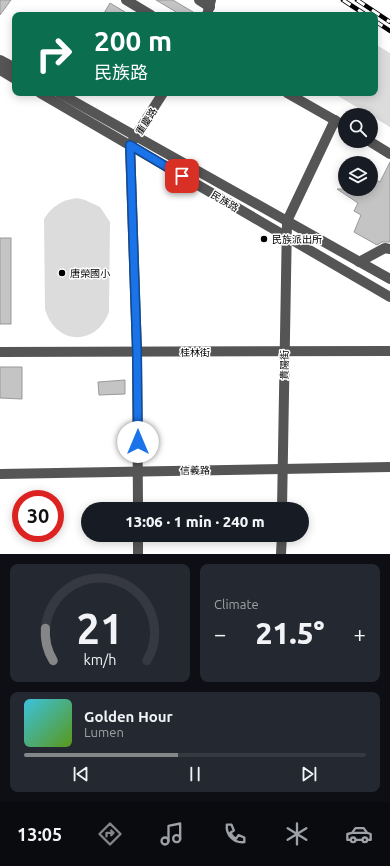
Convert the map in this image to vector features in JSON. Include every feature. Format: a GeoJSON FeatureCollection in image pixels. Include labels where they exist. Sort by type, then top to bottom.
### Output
{"type":"FeatureCollection","features":[{"type":"Feature","properties":{"kind":"street"},"geometry":{"type":"LineString","coordinates":[[126,0],[146,12]]}},
{"type":"Feature","properties":{"kind":"street"},"geometry":{"type":"LineString","coordinates":[[198,0],[209,7]]}},
{"type":"Feature","properties":{"kind":"street"},"geometry":{"type":"LineString","coordinates":[[0,60],[12,66]]}},
{"type":"Feature","properties":{"kind":"street"},"geometry":{"type":"LineString","coordinates":[[0,70],[12,77]]}},
{"type":"Feature","properties":{"kind":"street","name":"民族路"},"geometry":{"type":"LineString","coordinates":[[45,96],[286,238],[390,297]]}},
{"type":"Feature","properties":{"kind":"street","name":"民族路"},"geometry":{"type":"LineString","coordinates":[[64,96],[390,279]]}},
{"type":"Feature","properties":{"kind":"street","name":"重慶路"},"geometry":{"type":"LineString","coordinates":[[138,502],[137,352],[130,145],[162,96]]}},
{"type":"Feature","properties":{"kind":"street"},"geometry":{"type":"LineString","coordinates":[[292,96],[338,122]]}},
{"type":"Feature","properties":{"kind":"street"},"geometry":{"type":"LineString","coordinates":[[286,221],[335,120]]}},
{"type":"Feature","properties":{"kind":"street"},"geometry":{"type":"LineString","coordinates":[[378,147],[390,154]]}},
{"type":"Feature","properties":{"kind":"street","name":"貴陽街"},"geometry":{"type":"LineString","coordinates":[[282,502],[286,221]]}},
{"type":"Feature","properties":{"kind":"street"},"geometry":{"type":"LineString","coordinates":[[359,262],[385,248],[390,249]]}},
{"type":"Feature","properties":{"kind":"street","name":"桂林街"},"geometry":{"type":"LineString","coordinates":[[0,352],[390,351]]}},
{"type":"Feature","properties":{"kind":"street","name":"信義路"},"geometry":{"type":"LineString","coordinates":[[0,474],[390,467]]}},
{"type":"Feature","properties":{"kind":"street"},"geometry":{"type":"LineString","coordinates":[[138,542],[138,554]]}},
{"type":"Feature","properties":{"kind":"street"},"geometry":{"type":"LineString","coordinates":[[281,554],[282,542]]}},
{"type":"Feature","properties":{"kind":"shaded area"},"geometry":{"type":"Polygon","coordinates":[[[378,46],[390,53],[390,127],[378,120],[378,108],[358,108],[338,96],[378,96],[378,46]]]}},
{"type":"Feature","properties":{"kind":"shaded area"},"geometry":{"type":"Polygon","coordinates":[[[77,198],[100,207],[110,222],[109,312],[103,323],[95,331],[86,336],[76,337],[66,335],[57,330],[50,321],[45,309],[44,219],[58,204],[77,198]]]}},
{"type":"Feature","properties":{"kind":"building"},"geometry":{"type":"Polygon","coordinates":[[[0,0],[11,0],[0,15],[0,0]]]}},
{"type":"Feature","properties":{"kind":"building"},"geometry":{"type":"Polygon","coordinates":[[[156,0],[173,0],[193,12],[176,12],[156,0]]]}},
{"type":"Feature","properties":{"kind":"building"},"geometry":{"type":"Polygon","coordinates":[[[110,3],[125,12],[105,12],[110,3]]]}},
{"type":"Feature","properties":{"kind":"building"},"geometry":{"type":"Polygon","coordinates":[[[390,162],[390,242],[382,242],[377,245],[354,232],[361,215],[354,211],[358,203],[348,196],[378,196],[378,181],[380,182],[390,162]]]}},
{"type":"Feature","properties":{"kind":"building"},"geometry":{"type":"Polygon","coordinates":[[[0,238],[11,238],[11,324],[0,324],[0,238]]]}},
{"type":"Feature","properties":{"kind":"building"},"geometry":{"type":"Polygon","coordinates":[[[0,367],[22,367],[22,399],[0,398],[0,367]]]}},
{"type":"Feature","properties":{"kind":"building"},"geometry":{"type":"Polygon","coordinates":[[[125,380],[125,394],[99,395],[98,382],[125,380]]]}},
{"type":"Feature","properties":{"kind":"railway"},"geometry":{"type":"LineString","coordinates":[[343,0],[361,12]]}},
{"type":"Feature","properties":{"kind":"railway"},"geometry":{"type":"LineString","coordinates":[[357,0],[375,12]]}},
{"type":"Feature","properties":{"kind":"railway"},"geometry":{"type":"LineString","coordinates":[[378,14],[390,22]]}},
{"type":"Feature","properties":{"kind":"railway"},"geometry":{"type":"LineString","coordinates":[[378,23],[390,31]]}},
{"type":"Feature","properties":{"kind":"place","name":"民族派出所"},"geometry":{"type":"Point","coordinates":[264,239]}},
{"type":"Feature","properties":{"kind":"place","name":"唐榮國小"},"geometry":{"type":"Point","coordinates":[62,273]}},
{"type":"Feature","properties":{"kind":"route"},"geometry":{"type":"LineString","coordinates":[[138,442],[137,352],[130,145],[182,176]]}}]}
